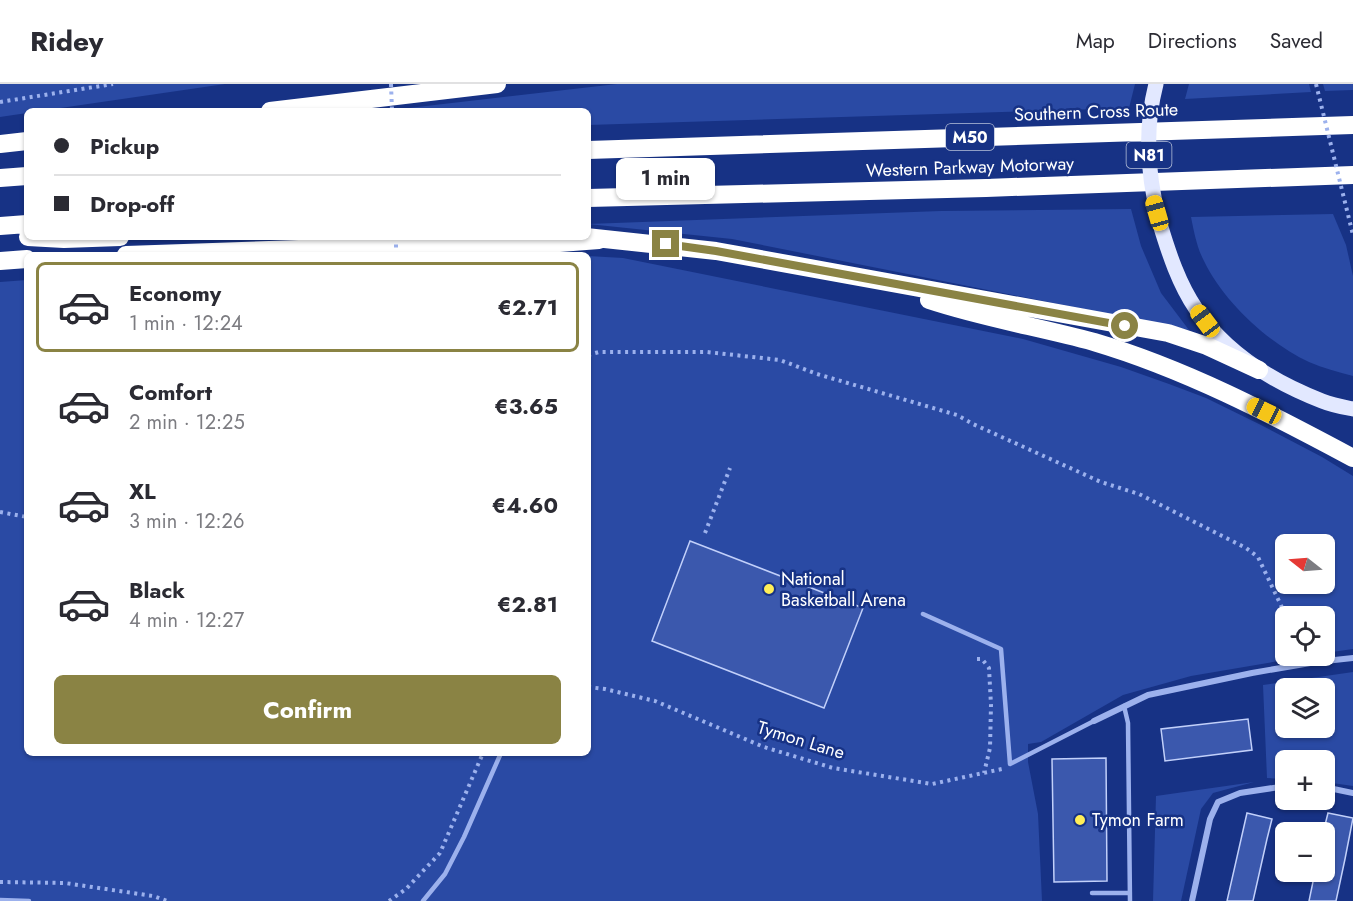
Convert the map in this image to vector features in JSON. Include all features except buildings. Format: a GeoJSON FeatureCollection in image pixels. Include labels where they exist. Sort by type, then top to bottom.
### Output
{"type":"FeatureCollection","features":[{"type":"Feature","properties":{"kind":"highway"},"geometry":{"type":"LineString","coordinates":[[295,108],[497,84]]}},
{"type":"Feature","properties":{"kind":"highway","name":"Southern Cross Route"},"geometry":{"type":"LineString","coordinates":[[591,150],[1353,125]]}},
{"type":"Feature","properties":{"kind":"highway"},"geometry":{"type":"LineString","coordinates":[[0,144],[24,141]]}},
{"type":"Feature","properties":{"kind":"highway","name":"Western Parkway Motorway"},"geometry":{"type":"LineString","coordinates":[[591,198],[986,188],[1353,175]]}},
{"type":"Feature","properties":{"kind":"highway"},"geometry":{"type":"LineString","coordinates":[[0,178],[24,176]]}},
{"type":"Feature","properties":{"kind":"highway"},"geometry":{"type":"LineString","coordinates":[[0,226],[24,224]]}},
{"type":"Feature","properties":{"kind":"highway"},"geometry":{"type":"LineString","coordinates":[[0,236],[24,237]]}},
{"type":"Feature","properties":{"kind":"highway"},"geometry":{"type":"LineString","coordinates":[[591,237],[716,251],[1168,333],[1207,346],[1259,370]]}},
{"type":"Feature","properties":{"kind":"highway"},"geometry":{"type":"LineString","coordinates":[[213,252],[358,247],[532,245],[613,239]]}},
{"type":"Feature","properties":{"kind":"highway"},"geometry":{"type":"LineString","coordinates":[[0,261],[24,259]]}},
{"type":"Feature","properties":{"kind":"highway"},"geometry":{"type":"LineString","coordinates":[[869,279],[957,309],[1094,342],[1170,369],[1212,385],[1353,458]]}},
{"type":"Feature","properties":{"kind":"main road","name":"N81"},"geometry":{"type":"LineString","coordinates":[[1156,84],[1150,113],[1149,159],[1154,201],[1169,255],[1196,308],[1223,341],[1259,370],[1324,402],[1353,409]]}},
{"type":"Feature","properties":{"kind":"street"},"geometry":{"type":"LineString","coordinates":[[1094,721],[1148,695],[1262,671],[1353,658]]}},
{"type":"Feature","properties":{"kind":"street"},"geometry":{"type":"LineString","coordinates":[[1192,901],[1210,819],[1218,802],[1240,793],[1275,788]]}},
{"type":"Feature","properties":{"kind":"street"},"geometry":{"type":"LineString","coordinates":[[1335,789],[1353,793]]}},
{"type":"Feature","properties":{"kind":"lane"},"geometry":{"type":"LineString","coordinates":[[923,615],[1001,649],[1010,764],[1094,721]]}},
{"type":"Feature","properties":{"kind":"lane"},"geometry":{"type":"LineString","coordinates":[[1124,705],[1128,723],[1130,901]]}},
{"type":"Feature","properties":{"kind":"lane"},"geometry":{"type":"LineString","coordinates":[[423,901],[445,874],[500,756]]}},
{"type":"Feature","properties":{"kind":"lane"},"geometry":{"type":"LineString","coordinates":[[1092,893],[1130,893]]}},
{"type":"Feature","properties":{"kind":"lane"},"geometry":{"type":"LineString","coordinates":[[0,900],[29,901]]}},
{"type":"Feature","properties":{"kind":"path"},"geometry":{"type":"LineString","coordinates":[[0,102],[113,84]]}},
{"type":"Feature","properties":{"kind":"path"},"geometry":{"type":"LineString","coordinates":[[391,84],[392,108]]}},
{"type":"Feature","properties":{"kind":"path"},"geometry":{"type":"LineString","coordinates":[[1316,84],[1353,235]]}},
{"type":"Feature","properties":{"kind":"path"},"geometry":{"type":"LineString","coordinates":[[591,354],[599,352],[707,352],[780,360],[817,374],[957,415],[1101,482],[1139,494],[1246,548],[1258,557],[1281,606]]}},
{"type":"Feature","properties":{"kind":"path"},"geometry":{"type":"LineString","coordinates":[[705,533],[730,468]]}},
{"type":"Feature","properties":{"kind":"path"},"geometry":{"type":"LineString","coordinates":[[0,513],[24,517]]}},
{"type":"Feature","properties":{"kind":"path"},"geometry":{"type":"LineString","coordinates":[[977,659],[982,659],[989,668],[990,747],[984,773]]}},
{"type":"Feature","properties":{"kind":"path","name":"Tymon Lane"},"geometry":{"type":"LineString","coordinates":[[591,687],[655,701],[764,747],[833,768],[932,784],[1001,769],[1010,764]]}},
{"type":"Feature","properties":{"kind":"path"},"geometry":{"type":"LineString","coordinates":[[389,901],[406,889],[440,853],[482,756]]}},
{"type":"Feature","properties":{"kind":"path"},"geometry":{"type":"LineString","coordinates":[[0,882],[65,883],[153,896],[167,901]]}},
{"type":"Feature","properties":{"kind":"shaded area"},"geometry":{"type":"Polygon","coordinates":[[[0,84],[225,84],[61,108],[24,108],[24,113],[0,117],[0,84]]]}},
{"type":"Feature","properties":{"kind":"shaded area"},"geometry":{"type":"Polygon","coordinates":[[[617,84],[1135,84],[1129,108],[591,125],[591,108],[409,108],[617,84]]]}},
{"type":"Feature","properties":{"kind":"shaded area"},"geometry":{"type":"Polygon","coordinates":[[[1189,84],[1309,84],[1311,92],[1185,99],[1189,84]]]}},
{"type":"Feature","properties":{"kind":"shaded area"},"geometry":{"type":"Polygon","coordinates":[[[1323,84],[1353,84],[1353,90],[1325,91],[1323,84]]]}},
{"type":"Feature","properties":{"kind":"shaded area"},"geometry":{"type":"Polygon","coordinates":[[[1131,209],[1141,246],[1161,293],[1189,330],[732,239],[591,224],[591,224],[941,211],[1131,209]]]}},
{"type":"Feature","properties":{"kind":"shaded area"},"geometry":{"type":"Polygon","coordinates":[[[1333,214],[1346,245],[1353,276],[1353,376],[1309,362],[1294,354],[1263,333],[1249,320],[1212,276],[1199,251],[1191,217],[1333,214]]]}},
{"type":"Feature","properties":{"kind":"shaded area"},"geometry":{"type":"Polygon","coordinates":[[[591,256],[623,258],[1023,339],[1121,367],[1206,398],[1322,457],[1353,476],[1353,649],[1335,652],[1335,606],[1275,606],[1275,662],[1191,676],[1123,695],[1041,742],[1028,744],[1028,762],[1038,814],[1042,901],[0,901],[0,282],[24,280],[24,756],[591,756],[591,256]]]}},
{"type":"Feature","properties":{"kind":"shaded area"},"geometry":{"type":"Polygon","coordinates":[[[1353,672],[1353,786],[1335,783],[1335,750],[1275,750],[1275,778],[1267,778],[1263,685],[1275,683],[1275,738],[1335,738],[1335,678],[1311,678],[1353,672]]]}},
{"type":"Feature","properties":{"kind":"shaded area"},"geometry":{"type":"Polygon","coordinates":[[[1254,782],[1213,793],[1201,809],[1181,901],[1153,901],[1156,796],[1254,782]]]}},
{"type":"Feature","properties":{"kind":"place","name":"National Basketball Arena"},"geometry":{"type":"Point","coordinates":[769,589]}},
{"type":"Feature","properties":{"kind":"place","name":"Tymon Farm"},"geometry":{"type":"Point","coordinates":[1080,820]}},
{"type":"Feature","properties":{"kind":"route"},"geometry":{"type":"LineString","coordinates":[[666,244],[716,251],[1125,326]]}}]}
